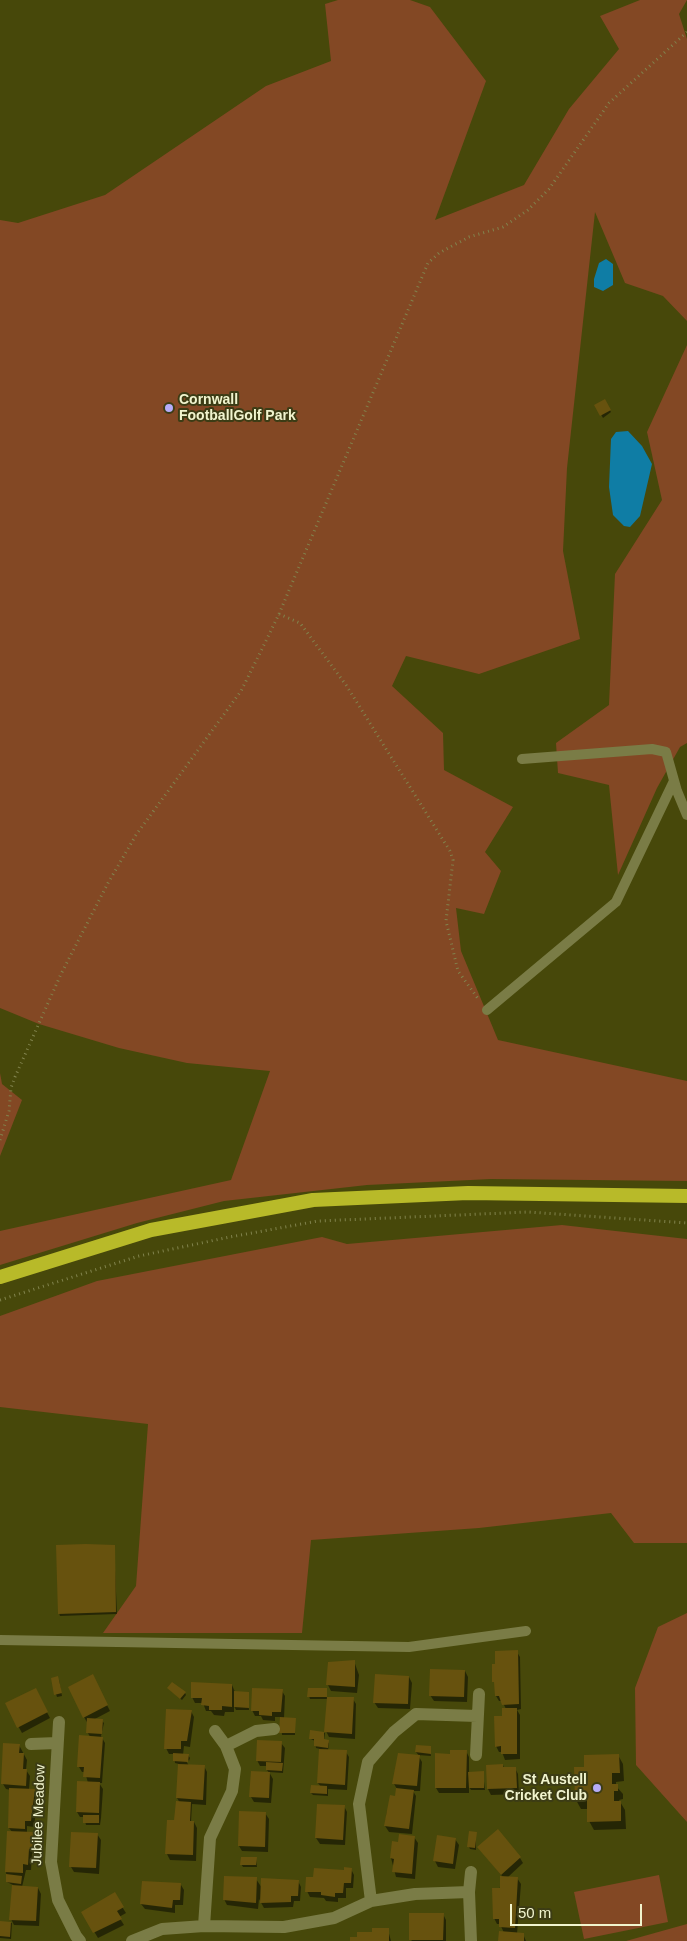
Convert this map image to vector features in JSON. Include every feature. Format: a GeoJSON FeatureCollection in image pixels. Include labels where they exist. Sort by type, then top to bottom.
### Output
{"type":"FeatureCollection","features":[{"type":"Feature","properties":{"kind":"highway"},"geometry":{"type":"LineString","coordinates":[[0,1277],[151,1230],[314,1200],[468,1193],[687,1196]]}},
{"type":"Feature","properties":{"kind":"street"},"geometry":{"type":"LineString","coordinates":[[476,1755],[479,1694]]}},
{"type":"Feature","properties":{"kind":"street"},"geometry":{"type":"LineString","coordinates":[[371,1901],[359,1804],[368,1762],[394,1732],[416,1714],[477,1716]]}},
{"type":"Feature","properties":{"kind":"street","name":"Jubilee Meadow"},"geometry":{"type":"LineString","coordinates":[[59,1722],[56,1743],[51,1862],[58,1900],[80,1941]]}},
{"type":"Feature","properties":{"kind":"street"},"geometry":{"type":"LineString","coordinates":[[226,1746],[256,1731],[274,1729]]}},
{"type":"Feature","properties":{"kind":"street"},"geometry":{"type":"LineString","coordinates":[[204,1926],[210,1838],[232,1791],[235,1768],[226,1746],[214,1731]]}},
{"type":"Feature","properties":{"kind":"street","name":"Jubilee Meadow"},"geometry":{"type":"LineString","coordinates":[[32,1744],[56,1743]]}},
{"type":"Feature","properties":{"kind":"street"},"geometry":{"type":"LineString","coordinates":[[471,1872],[469,1892],[471,1941]]}},
{"type":"Feature","properties":{"kind":"street"},"geometry":{"type":"LineString","coordinates":[[132,1941],[162,1929],[204,1926],[284,1928],[334,1918],[371,1901],[415,1894],[469,1892]]}},
{"type":"Feature","properties":{"kind":"lane"},"geometry":{"type":"LineString","coordinates":[[522,759],[652,749],[666,752],[674,781],[687,815]]}},
{"type":"Feature","properties":{"kind":"lane"},"geometry":{"type":"LineString","coordinates":[[487,1010],[616,902],[674,781]]}},
{"type":"Feature","properties":{"kind":"lane"},"geometry":{"type":"LineString","coordinates":[[0,1640],[409,1647],[526,1632]]}},
{"type":"Feature","properties":{"kind":"path"},"geometry":{"type":"LineString","coordinates":[[0,1140],[9,1111],[11,1088],[15,1077],[61,974],[108,883],[136,835],[241,691],[279,614],[428,263],[439,253],[469,237],[503,227],[528,210],[550,188],[609,103],[687,32]]}},
{"type":"Feature","properties":{"kind":"path"},"geometry":{"type":"LineString","coordinates":[[279,614],[300,623],[346,685],[450,850],[453,860],[445,909],[451,947],[458,972],[487,1010]]}},
{"type":"Feature","properties":{"kind":"path"},"geometry":{"type":"LineString","coordinates":[[0,1300],[139,1256],[230,1237],[318,1222],[528,1212],[687,1223]]}},
{"type":"Feature","properties":{"kind":"shaded area"},"geometry":{"type":"Polygon","coordinates":[[[338,0],[410,0],[430,7],[486,81],[435,220],[524,185],[569,109],[619,49],[600,16],[640,0],[687,0],[679,14],[687,39],[687,321],[663,296],[625,283],[595,212],[567,468],[563,551],[580,639],[479,674],[406,656],[392,686],[443,733],[444,770],[513,807],[485,852],[501,871],[484,914],[456,908],[461,951],[498,1040],[687,1081],[687,1181],[491,1179],[367,1185],[224,1201],[137,1223],[0,1265],[0,1231],[231,1180],[270,1071],[187,1063],[119,1048],[39,1024],[0,1008],[0,220],[18,223],[105,195],[266,86],[331,61],[325,4],[338,0]]]}},
{"type":"Feature","properties":{"kind":"shaded area"},"geometry":{"type":"Polygon","coordinates":[[[687,345],[687,743],[680,747],[657,788],[618,875],[609,785],[558,773],[556,743],[609,705],[615,574],[662,500],[647,432],[687,345]]]}},
{"type":"Feature","properties":{"kind":"shaded area"},"geometry":{"type":"Polygon","coordinates":[[[0,1073],[2,1084],[22,1100],[0,1156],[0,1073]]]}},
{"type":"Feature","properties":{"kind":"shaded area"},"geometry":{"type":"Polygon","coordinates":[[[562,1225],[687,1239],[687,1543],[634,1543],[611,1513],[479,1528],[311,1540],[302,1633],[103,1633],[136,1586],[148,1424],[0,1407],[0,1316],[97,1281],[322,1237],[347,1244],[562,1225]]]}},
{"type":"Feature","properties":{"kind":"shaded area"},"geometry":{"type":"Polygon","coordinates":[[[687,1613],[687,1822],[636,1765],[635,1688],[658,1627],[687,1613]]]}},
{"type":"Feature","properties":{"kind":"shaded area"},"geometry":{"type":"Polygon","coordinates":[[[659,1875],[668,1922],[584,1939],[574,1892],[659,1875]]]}},
{"type":"Feature","properties":{"kind":"shaded area"},"geometry":{"type":"Polygon","coordinates":[[[687,1924],[687,1941],[626,1941],[687,1924]]]}},
{"type":"Feature","properties":{"kind":"water"},"geometry":{"type":"Polygon","coordinates":[[[606,259],[613,264],[613,285],[603,291],[594,287],[594,279],[599,263],[606,259]]]}},
{"type":"Feature","properties":{"kind":"water"},"geometry":{"type":"Polygon","coordinates":[[[628,431],[642,446],[652,464],[640,516],[630,527],[624,526],[613,515],[609,487],[611,439],[616,432],[628,431]]]}},
{"type":"Feature","properties":{"kind":"building"},"geometry":{"type":"Polygon","coordinates":[[[605,399],[611,410],[600,416],[594,405],[605,399]]]}},
{"type":"Feature","properties":{"kind":"building"},"geometry":{"type":"Polygon","coordinates":[[[56,1545],[115,1545],[116,1612],[58,1614],[56,1545]]]}},
{"type":"Feature","properties":{"kind":"building"},"geometry":{"type":"Polygon","coordinates":[[[518,1650],[519,1704],[502,1705],[499,1696],[495,1696],[494,1682],[492,1682],[492,1664],[495,1664],[495,1651],[518,1650]]]}},
{"type":"Feature","properties":{"kind":"building"},"geometry":{"type":"Polygon","coordinates":[[[355,1660],[355,1687],[326,1685],[328,1662],[355,1660]]]}},
{"type":"Feature","properties":{"kind":"building"},"geometry":{"type":"Polygon","coordinates":[[[430,1669],[465,1670],[464,1697],[429,1696],[430,1669]]]}},
{"type":"Feature","properties":{"kind":"building"},"geometry":{"type":"Polygon","coordinates":[[[93,1674],[108,1705],[83,1718],[68,1687],[93,1674]]]}},
{"type":"Feature","properties":{"kind":"building"},"geometry":{"type":"Polygon","coordinates":[[[375,1674],[409,1676],[408,1704],[373,1703],[375,1674]]]}},
{"type":"Feature","properties":{"kind":"building"},"geometry":{"type":"Polygon","coordinates":[[[58,1676],[62,1693],[54,1695],[51,1678],[58,1676]]]}},
{"type":"Feature","properties":{"kind":"building"},"geometry":{"type":"Polygon","coordinates":[[[172,1682],[186,1692],[180,1699],[167,1688],[172,1682]]]}},
{"type":"Feature","properties":{"kind":"building"},"geometry":{"type":"Polygon","coordinates":[[[191,1682],[232,1684],[232,1707],[222,1706],[222,1710],[209,1710],[209,1706],[201,1705],[202,1698],[191,1698],[191,1682]]]}},
{"type":"Feature","properties":{"kind":"building"},"geometry":{"type":"Polygon","coordinates":[[[36,1688],[48,1712],[17,1728],[5,1703],[36,1688]]]}},
{"type":"Feature","properties":{"kind":"building"},"geometry":{"type":"Polygon","coordinates":[[[252,1688],[283,1689],[281,1712],[272,1712],[272,1716],[259,1715],[259,1711],[251,1711],[252,1688]]]}},
{"type":"Feature","properties":{"kind":"building"},"geometry":{"type":"Polygon","coordinates":[[[308,1688],[327,1688],[327,1697],[307,1697],[308,1688]]]}},
{"type":"Feature","properties":{"kind":"building"},"geometry":{"type":"Polygon","coordinates":[[[234,1691],[249,1692],[249,1708],[234,1707],[234,1691]]]}},
{"type":"Feature","properties":{"kind":"building"},"geometry":{"type":"Polygon","coordinates":[[[327,1697],[354,1697],[352,1734],[324,1732],[327,1697]]]}},
{"type":"Feature","properties":{"kind":"building"},"geometry":{"type":"Polygon","coordinates":[[[502,1708],[517,1708],[517,1754],[501,1754],[501,1746],[495,1747],[494,1716],[502,1716],[502,1708]]]}},
{"type":"Feature","properties":{"kind":"building"},"geometry":{"type":"Polygon","coordinates":[[[166,1709],[192,1710],[187,1741],[181,1741],[181,1749],[164,1749],[166,1709]]]}},
{"type":"Feature","properties":{"kind":"building"},"geometry":{"type":"Polygon","coordinates":[[[280,1717],[296,1718],[295,1733],[279,1733],[280,1717]]]}},
{"type":"Feature","properties":{"kind":"building"},"geometry":{"type":"Polygon","coordinates":[[[87,1718],[103,1719],[102,1734],[86,1733],[87,1718]]]}},
{"type":"Feature","properties":{"kind":"building"},"geometry":{"type":"Polygon","coordinates":[[[310,1730],[324,1732],[324,1739],[329,1740],[328,1748],[314,1746],[314,1739],[309,1739],[310,1730]]]}},
{"type":"Feature","properties":{"kind":"building"},"geometry":{"type":"Polygon","coordinates":[[[79,1735],[103,1737],[100,1778],[83,1777],[84,1767],[77,1767],[79,1735]]]}},
{"type":"Feature","properties":{"kind":"building"},"geometry":{"type":"Polygon","coordinates":[[[257,1740],[282,1741],[281,1762],[256,1761],[257,1740]]]}},
{"type":"Feature","properties":{"kind":"building"},"geometry":{"type":"Polygon","coordinates":[[[3,1743],[20,1744],[19,1753],[24,1753],[23,1769],[27,1769],[26,1786],[1,1784],[3,1743]]]}},
{"type":"Feature","properties":{"kind":"building"},"geometry":{"type":"Polygon","coordinates":[[[416,1745],[431,1746],[431,1754],[415,1752],[416,1745]]]}},
{"type":"Feature","properties":{"kind":"building"},"geometry":{"type":"Polygon","coordinates":[[[319,1749],[347,1750],[345,1785],[317,1783],[319,1749]]]}},
{"type":"Feature","properties":{"kind":"building"},"geometry":{"type":"Polygon","coordinates":[[[450,1750],[467,1750],[466,1788],[435,1788],[435,1753],[450,1754],[450,1750]]]}},
{"type":"Feature","properties":{"kind":"building"},"geometry":{"type":"Polygon","coordinates":[[[173,1753],[189,1754],[188,1762],[173,1761],[173,1753]]]}},
{"type":"Feature","properties":{"kind":"building"},"geometry":{"type":"Polygon","coordinates":[[[398,1753],[420,1755],[417,1786],[392,1784],[398,1753]]]}},
{"type":"Feature","properties":{"kind":"building","name":"St Austell Cricket Club"},"geometry":{"type":"Polygon","coordinates":[[[619,1754],[620,1773],[612,1773],[612,1784],[618,1784],[618,1791],[614,1791],[614,1801],[621,1801],[621,1821],[587,1822],[587,1800],[575,1801],[574,1767],[584,1767],[584,1755],[619,1754]]]}},
{"type":"Feature","properties":{"kind":"building"},"geometry":{"type":"Polygon","coordinates":[[[266,1762],[283,1763],[282,1771],[266,1770],[266,1762]]]}},
{"type":"Feature","properties":{"kind":"building"},"geometry":{"type":"Polygon","coordinates":[[[178,1764],[205,1765],[203,1800],[176,1798],[178,1764]]]}},
{"type":"Feature","properties":{"kind":"building"},"geometry":{"type":"Polygon","coordinates":[[[503,1764],[503,1767],[516,1767],[517,1788],[487,1789],[486,1765],[503,1764]]]}},
{"type":"Feature","properties":{"kind":"building"},"geometry":{"type":"Polygon","coordinates":[[[251,1771],[270,1772],[269,1798],[249,1797],[251,1771]]]}},
{"type":"Feature","properties":{"kind":"building"},"geometry":{"type":"Polygon","coordinates":[[[484,1771],[484,1788],[469,1788],[468,1772],[484,1771]]]}},
{"type":"Feature","properties":{"kind":"building"},"geometry":{"type":"Polygon","coordinates":[[[77,1781],[100,1782],[99,1813],[76,1812],[77,1781]]]}},
{"type":"Feature","properties":{"kind":"building"},"geometry":{"type":"Polygon","coordinates":[[[311,1785],[327,1786],[327,1794],[310,1793],[311,1785]]]}},
{"type":"Feature","properties":{"kind":"building"},"geometry":{"type":"Polygon","coordinates":[[[9,1788],[35,1789],[31,1821],[25,1821],[25,1829],[8,1828],[9,1788]]]}},
{"type":"Feature","properties":{"kind":"building"},"geometry":{"type":"Polygon","coordinates":[[[396,1788],[414,1790],[409,1829],[384,1826],[390,1795],[395,1796],[396,1788]]]}},
{"type":"Feature","properties":{"kind":"building"},"geometry":{"type":"Polygon","coordinates":[[[176,1801],[191,1802],[190,1821],[194,1821],[193,1855],[165,1854],[167,1820],[174,1820],[176,1801]]]}},
{"type":"Feature","properties":{"kind":"building"},"geometry":{"type":"Polygon","coordinates":[[[317,1804],[345,1805],[343,1840],[315,1838],[317,1804]]]}},
{"type":"Feature","properties":{"kind":"building"},"geometry":{"type":"Polygon","coordinates":[[[239,1811],[266,1812],[265,1847],[238,1846],[239,1811]]]}},
{"type":"Feature","properties":{"kind":"building"},"geometry":{"type":"Polygon","coordinates":[[[83,1815],[99,1815],[99,1823],[83,1823],[83,1815]]]}},
{"type":"Feature","properties":{"kind":"building"},"geometry":{"type":"Polygon","coordinates":[[[498,1829],[521,1857],[501,1875],[477,1847],[498,1829]]]}},
{"type":"Feature","properties":{"kind":"building"},"geometry":{"type":"Polygon","coordinates":[[[7,1831],[34,1832],[33,1849],[29,1849],[28,1865],[23,1864],[23,1873],[5,1872],[7,1831]]]}},
{"type":"Feature","properties":{"kind":"building"},"geometry":{"type":"Polygon","coordinates":[[[469,1831],[477,1832],[475,1848],[467,1847],[469,1831]]]}},
{"type":"Feature","properties":{"kind":"building"},"geometry":{"type":"Polygon","coordinates":[[[71,1832],[98,1833],[96,1868],[69,1867],[71,1832]]]}},
{"type":"Feature","properties":{"kind":"building"},"geometry":{"type":"Polygon","coordinates":[[[399,1834],[415,1836],[412,1874],[392,1872],[394,1859],[390,1858],[392,1841],[398,1842],[399,1834]]]}},
{"type":"Feature","properties":{"kind":"building"},"geometry":{"type":"Polygon","coordinates":[[[437,1835],[456,1838],[453,1864],[433,1861],[437,1835]]]}},
{"type":"Feature","properties":{"kind":"building"},"geometry":{"type":"Polygon","coordinates":[[[241,1857],[257,1857],[256,1865],[240,1865],[241,1857]]]}},
{"type":"Feature","properties":{"kind":"building"},"geometry":{"type":"Polygon","coordinates":[[[344,1867],[352,1868],[351,1883],[344,1883],[343,1893],[335,1893],[335,1897],[321,1895],[321,1892],[305,1892],[306,1877],[313,1877],[314,1868],[344,1870],[344,1867]]]}},
{"type":"Feature","properties":{"kind":"building"},"geometry":{"type":"Polygon","coordinates":[[[6,1874],[22,1876],[21,1884],[6,1882],[6,1874]]]}},
{"type":"Feature","properties":{"kind":"building"},"geometry":{"type":"Polygon","coordinates":[[[224,1876],[257,1877],[256,1903],[223,1900],[224,1876]]]}},
{"type":"Feature","properties":{"kind":"building"},"geometry":{"type":"Polygon","coordinates":[[[500,1876],[518,1877],[515,1928],[499,1927],[499,1919],[493,1919],[492,1888],[500,1888],[500,1876]]]}},
{"type":"Feature","properties":{"kind":"building"},"geometry":{"type":"Polygon","coordinates":[[[261,1878],[299,1880],[298,1896],[291,1896],[291,1902],[260,1903],[261,1878]]]}},
{"type":"Feature","properties":{"kind":"building"},"geometry":{"type":"Polygon","coordinates":[[[142,1881],[181,1883],[180,1900],[173,1900],[172,1908],[140,1904],[142,1881]]]}},
{"type":"Feature","properties":{"kind":"building"},"geometry":{"type":"Polygon","coordinates":[[[12,1885],[38,1887],[36,1921],[9,1920],[12,1885]]]}},
{"type":"Feature","properties":{"kind":"building"},"geometry":{"type":"Polygon","coordinates":[[[115,1892],[124,1907],[117,1911],[122,1919],[93,1933],[81,1912],[115,1892]]]}},
{"type":"Feature","properties":{"kind":"building"},"geometry":{"type":"Polygon","coordinates":[[[409,1913],[444,1913],[443,1940],[409,1940],[409,1913]]]}},
{"type":"Feature","properties":{"kind":"building"},"geometry":{"type":"Polygon","coordinates":[[[0,1921],[11,1922],[10,1937],[0,1936],[0,1921]]]}},
{"type":"Feature","properties":{"kind":"building"},"geometry":{"type":"Polygon","coordinates":[[[372,1928],[389,1928],[389,1941],[350,1941],[350,1937],[357,1937],[357,1932],[372,1932],[372,1928]]]}},
{"type":"Feature","properties":{"kind":"building"},"geometry":{"type":"Polygon","coordinates":[[[499,1931],[524,1933],[524,1941],[498,1941],[499,1931]]]}},
{"type":"Feature","properties":{"kind":"place","name":"Cornwall FootballGolf Park"},"geometry":{"type":"Point","coordinates":[169,408]}},
{"type":"Feature","properties":{"kind":"place","name":"St Austell Cricket Club"},"geometry":{"type":"Point","coordinates":[597,1788]}}]}
